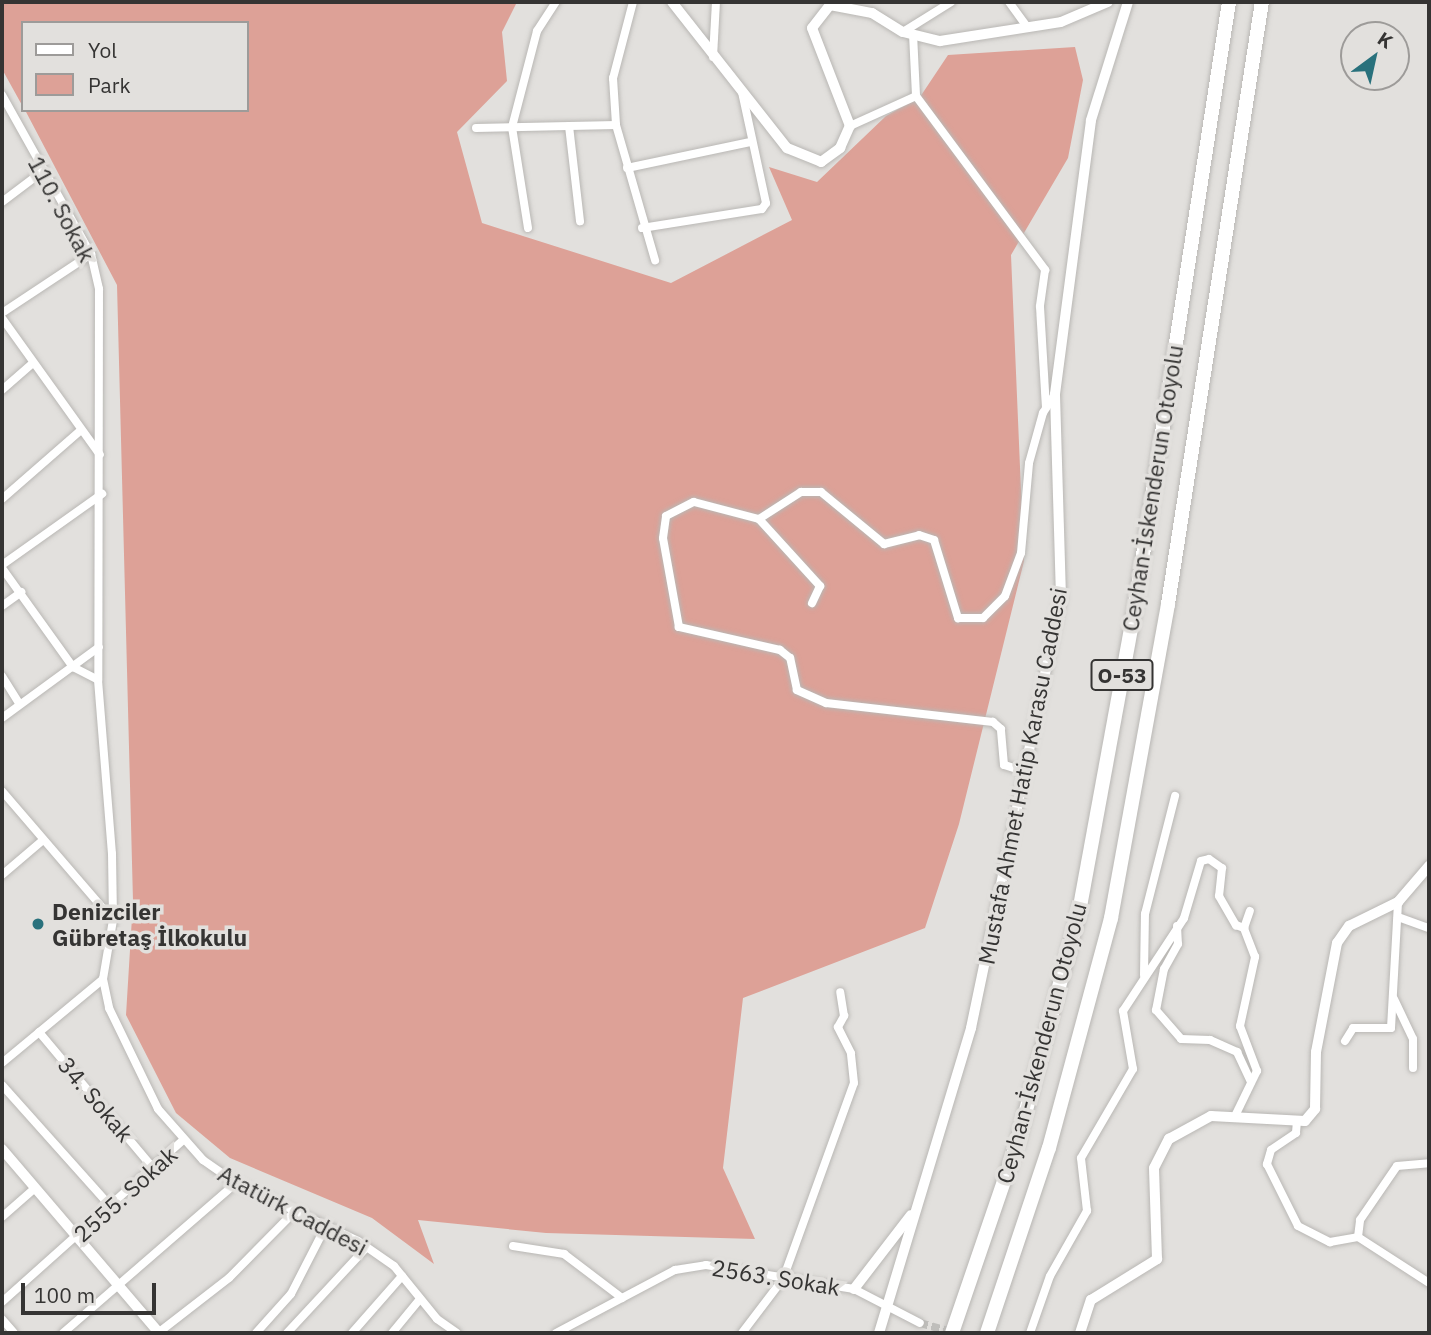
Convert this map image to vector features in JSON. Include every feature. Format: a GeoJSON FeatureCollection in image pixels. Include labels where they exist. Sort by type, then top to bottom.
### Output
{"type":"FeatureCollection","features":[{"type":"Feature","properties":{"kind":"highway","name":"Ceyhan-İskenderun Otoyolu"},"geometry":{"type":"LineString","coordinates":[[952,1333],[1018,1140],[1079,912],[1136,600],[1229,2]]}},
{"type":"Feature","properties":{"kind":"highway","name":"Ceyhan-İskenderun Otoyolu"},"geometry":{"type":"LineString","coordinates":[[987,1333],[1049,1148],[1111,918],[1168,604],[1262,2]]}},
{"type":"Feature","properties":{"kind":"street"},"geometry":{"type":"LineString","coordinates":[[528,228],[512,127],[537,31],[556,2]]}},
{"type":"Feature","properties":{"kind":"street"},"geometry":{"type":"LineString","coordinates":[[633,2],[613,78],[616,125],[642,228],[655,260]]}},
{"type":"Feature","properties":{"kind":"street"},"geometry":{"type":"LineString","coordinates":[[673,2],[713,57],[787,148],[807,160],[821,162],[840,148],[850,126],[916,96]]}},
{"type":"Feature","properties":{"kind":"street"},"geometry":{"type":"LineString","coordinates":[[713,57],[716,2]]}},
{"type":"Feature","properties":{"kind":"street"},"geometry":{"type":"LineString","coordinates":[[908,33],[951,2]]}},
{"type":"Feature","properties":{"kind":"street"},"geometry":{"type":"LineString","coordinates":[[1009,2],[1028,28]]}},
{"type":"Feature","properties":{"kind":"street"},"geometry":{"type":"LineString","coordinates":[[850,126],[812,28],[830,3],[872,13],[908,33],[980,39],[1028,28],[1108,2]]}},
{"type":"Feature","properties":{"kind":"street","name":"Mustafa Ahmet Hatip Karasu Caddesi"},"geometry":{"type":"LineString","coordinates":[[879,1333],[971,1027],[1061,597],[1055,394],[1091,120],[1128,2]]}},
{"type":"Feature","properties":{"kind":"street"},"geometry":{"type":"LineString","coordinates":[[908,33],[916,96],[1045,270],[1040,307],[1046,408]]}},
{"type":"Feature","properties":{"kind":"street"},"geometry":{"type":"LineString","coordinates":[[642,228],[762,209],[766,203],[750,142],[742,92]]}},
{"type":"Feature","properties":{"kind":"street","name":"110. Sokak"},"geometry":{"type":"LineString","coordinates":[[2,95],[91,254],[102,331],[99,680]]}},
{"type":"Feature","properties":{"kind":"street"},"geometry":{"type":"LineString","coordinates":[[476,128],[616,125]]}},
{"type":"Feature","properties":{"kind":"street"},"geometry":{"type":"LineString","coordinates":[[569,126],[580,221]]}},
{"type":"Feature","properties":{"kind":"street"},"geometry":{"type":"LineString","coordinates":[[627,168],[750,142]]}},
{"type":"Feature","properties":{"kind":"street"},"geometry":{"type":"LineString","coordinates":[[2,202],[43,171]]}},
{"type":"Feature","properties":{"kind":"street"},"geometry":{"type":"LineString","coordinates":[[91,254],[2,316],[80,431],[100,455]]}},
{"type":"Feature","properties":{"kind":"street"},"geometry":{"type":"LineString","coordinates":[[2,390],[33,363]]}},
{"type":"Feature","properties":{"kind":"street"},"geometry":{"type":"LineString","coordinates":[[759,519],[801,492],[821,492],[884,544],[919,535],[934,540],[958,618],[983,618],[1005,596],[1021,553],[1029,463],[1046,408],[1055,394]]}},
{"type":"Feature","properties":{"kind":"street"},"geometry":{"type":"LineString","coordinates":[[2,499],[80,431]]}},
{"type":"Feature","properties":{"kind":"street"},"geometry":{"type":"LineString","coordinates":[[99,680],[73,667],[2,566],[102,494]]}},
{"type":"Feature","properties":{"kind":"street"},"geometry":{"type":"LineString","coordinates":[[812,603],[820,586],[759,519],[694,502],[666,516],[663,538],[679,627],[780,650],[790,658],[797,690],[826,703],[993,722],[1001,729],[1004,765],[1026,772]]}},
{"type":"Feature","properties":{"kind":"street"},"geometry":{"type":"LineString","coordinates":[[2,606],[21,592]]}},
{"type":"Feature","properties":{"kind":"street"},"geometry":{"type":"LineString","coordinates":[[2,718],[99,646]]}},
{"type":"Feature","properties":{"kind":"street"},"geometry":{"type":"LineString","coordinates":[[2,676],[19,703]]}},
{"type":"Feature","properties":{"kind":"street","name":"Atatürk Caddesi"},"geometry":{"type":"LineString","coordinates":[[99,680],[113,920],[103,979],[124,1046],[183,1140],[236,1184],[367,1247],[402,1276],[420,1299],[457,1333]]}},
{"type":"Feature","properties":{"kind":"street"},"geometry":{"type":"LineString","coordinates":[[2,791],[42,841],[113,920]]}},
{"type":"Feature","properties":{"kind":"street"},"geometry":{"type":"LineString","coordinates":[[1144,975],[1145,914],[1175,796]]}},
{"type":"Feature","properties":{"kind":"street"},"geometry":{"type":"LineString","coordinates":[[2,875],[42,841]]}},
{"type":"Feature","properties":{"kind":"street"},"geometry":{"type":"LineString","coordinates":[[1030,1333],[1050,1276],[1087,1211],[1081,1158],[1133,1069],[1123,1011],[1177,926],[1195,891],[1201,861],[1209,859],[1222,868],[1222,906],[1244,928],[1255,957],[1240,1026],[1256,1055],[1251,1082],[1236,1114]]}},
{"type":"Feature","properties":{"kind":"street"},"geometry":{"type":"LineString","coordinates":[[1080,1333],[1091,1300],[1157,1259],[1154,1168],[1169,1139],[1211,1116],[1236,1114],[1297,1121],[1315,1109],[1316,1052],[1337,943],[1349,926],[1398,902],[1429,866]]}},
{"type":"Feature","properties":{"kind":"street"},"geometry":{"type":"LineString","coordinates":[[1345,1041],[1353,1028],[1391,1028],[1398,902]]}},
{"type":"Feature","properties":{"kind":"street"},"geometry":{"type":"LineString","coordinates":[[1244,928],[1250,911]]}},
{"type":"Feature","properties":{"kind":"street"},"geometry":{"type":"LineString","coordinates":[[1398,917],[1429,928]]}},
{"type":"Feature","properties":{"kind":"street"},"geometry":{"type":"LineString","coordinates":[[1177,926],[1178,944],[1164,969],[1156,1010],[1181,1039],[1210,1040],[1237,1052],[1251,1082]]}},
{"type":"Feature","properties":{"kind":"street"},"geometry":{"type":"LineString","coordinates":[[2,1063],[103,979]]}},
{"type":"Feature","properties":{"kind":"street"},"geometry":{"type":"LineString","coordinates":[[742,1333],[783,1279],[854,1083],[851,1053],[838,1027],[845,1016],[840,992]]}},
{"type":"Feature","properties":{"kind":"street"},"geometry":{"type":"LineString","coordinates":[[1394,999],[1413,1039],[1413,1068]]}},
{"type":"Feature","properties":{"kind":"street","name":"34. Sokak"},"geometry":{"type":"LineString","coordinates":[[39,1032],[153,1168]]}},
{"type":"Feature","properties":{"kind":"street"},"geometry":{"type":"LineString","coordinates":[[2,1085],[111,1207]]}},
{"type":"Feature","properties":{"kind":"street"},"geometry":{"type":"LineString","coordinates":[[1297,1121],[1296,1133],[1271,1150],[1267,1164],[1288,1208],[1315,1238],[1358,1237],[1429,1283]]}},
{"type":"Feature","properties":{"kind":"street","name":"2555. Sokak"},"geometry":{"type":"LineString","coordinates":[[2,1302],[78,1237],[183,1140]]}},
{"type":"Feature","properties":{"kind":"street"},"geometry":{"type":"LineString","coordinates":[[2,1149],[159,1333],[229,1278],[295,1211]]}},
{"type":"Feature","properties":{"kind":"street"},"geometry":{"type":"LineString","coordinates":[[1358,1237],[1360,1220],[1397,1166],[1429,1163]]}},
{"type":"Feature","properties":{"kind":"street"},"geometry":{"type":"LineString","coordinates":[[64,1333],[236,1184]]}},
{"type":"Feature","properties":{"kind":"street"},"geometry":{"type":"LineString","coordinates":[[2,1217],[35,1188]]}},
{"type":"Feature","properties":{"kind":"street"},"geometry":{"type":"LineString","coordinates":[[854,1289],[886,1254],[920,1200]]}},
{"type":"Feature","properties":{"kind":"street"},"geometry":{"type":"LineString","coordinates":[[257,1333],[292,1294],[326,1226]]}},
{"type":"Feature","properties":{"kind":"street"},"geometry":{"type":"LineString","coordinates":[[513,1246],[564,1254],[622,1298]]}},
{"type":"Feature","properties":{"kind":"street"},"geometry":{"type":"LineString","coordinates":[[287,1333],[367,1247]]}},
{"type":"Feature","properties":{"kind":"street","name":"2563. Sokak"},"geometry":{"type":"LineString","coordinates":[[556,1333],[675,1270],[706,1265],[854,1289],[920,1323]]}},
{"type":"Feature","properties":{"kind":"street"},"geometry":{"type":"LineString","coordinates":[[352,1333],[402,1276]]}},
{"type":"Feature","properties":{"kind":"street"},"geometry":{"type":"LineString","coordinates":[[392,1333],[420,1299]]}},
{"type":"Feature","properties":{"kind":"street"},"geometry":{"type":"LineString","coordinates":[[2,1319],[14,1333]]}},
{"type":"Feature","properties":{"kind":"green space"},"geometry":{"type":"Polygon","coordinates":[[[2,2],[517,2],[502,32],[507,81],[457,132],[482,223],[671,283],[792,220],[769,167],[817,182],[886,116],[920,97],[948,55],[1075,47],[1083,80],[1068,158],[1011,255],[1024,561],[959,824],[925,928],[743,998],[723,1168],[755,1239],[546,1233],[418,1220],[434,1264],[372,1218],[230,1158],[176,1113],[126,1015],[133,901],[117,285],[26,112],[248,112],[248,21],[21,21],[21,103],[2,69],[2,2]]]}},
{"type":"Feature","properties":{"kind":"tunnel"},"geometry":{"type":"LineString","coordinates":[[920,1323],[955,1333]]}},
{"type":"Feature","properties":{"kind":"place","name":"Denizciler Gübretaş İlkokulu"},"geometry":{"type":"Point","coordinates":[38,924]}}]}
